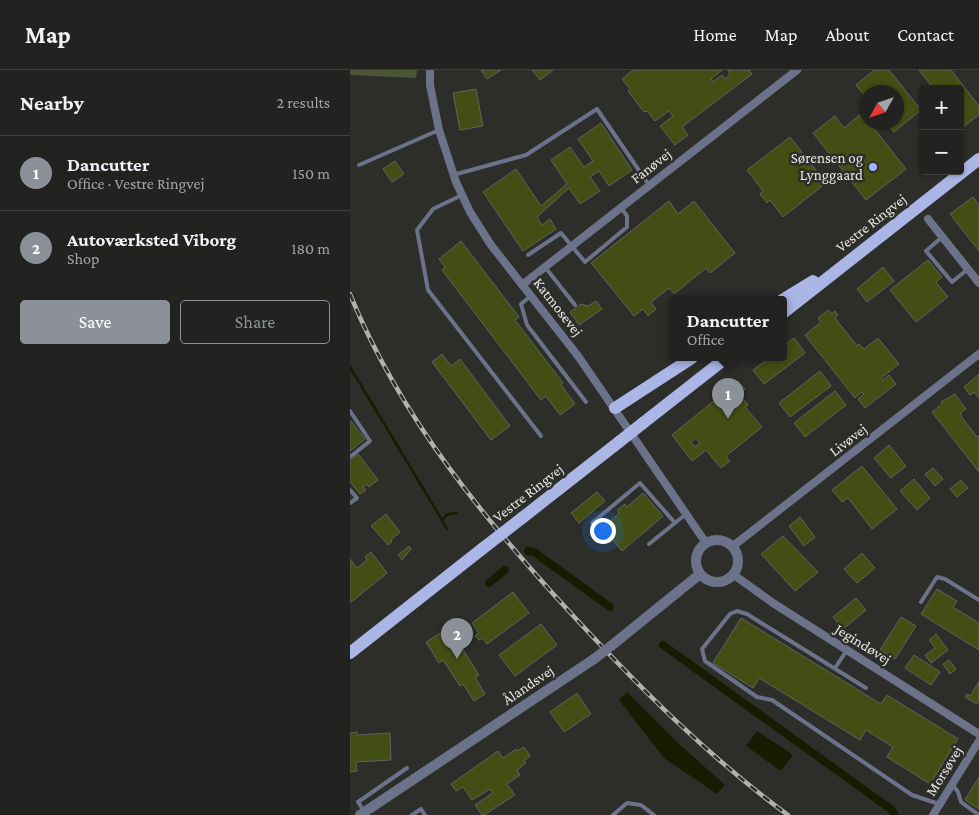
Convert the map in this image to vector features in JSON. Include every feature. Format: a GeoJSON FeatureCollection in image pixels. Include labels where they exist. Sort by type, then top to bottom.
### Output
{"type":"FeatureCollection","features":[{"type":"Feature","properties":{"kind":"main road","name":"Vestre Ringvej"},"geometry":{"type":"LineString","coordinates":[[787,310],[979,159]]}},
{"type":"Feature","properties":{"kind":"main road"},"geometry":{"type":"LineString","coordinates":[[787,297],[823,274],[844,265]]}},
{"type":"Feature","properties":{"kind":"main road"},"geometry":{"type":"LineString","coordinates":[[615,408],[687,361]]}},
{"type":"Feature","properties":{"kind":"main road","name":"Vestre Ringvej"},"geometry":{"type":"LineString","coordinates":[[350,653],[722,361]]}},
{"type":"Feature","properties":{"kind":"street","name":"Katmosevej"},"geometry":{"type":"LineString","coordinates":[[430,70],[430,85],[440,130],[453,175],[470,212],[491,245],[615,408],[706,543]]}},
{"type":"Feature","properties":{"kind":"street","name":"Fanøvej"},"geometry":{"type":"LineString","coordinates":[[522,284],[797,70]]}},
{"type":"Feature","properties":{"kind":"street"},"geometry":{"type":"LineString","coordinates":[[928,219],[979,283]]}},
{"type":"Feature","properties":{"kind":"street","name":"Livøvej"},"geometry":{"type":"LineString","coordinates":[[733,546],[979,354]]}},
{"type":"Feature","properties":{"kind":"street"},"geometry":{"type":"LineString","coordinates":[[720,540],[733,546],[739,558],[734,575],[723,582],[717,583],[710,582],[700,574],[697,568],[697,554],[706,543],[720,540]]}},
{"type":"Feature","properties":{"kind":"street","name":"Ålandsvej"},"geometry":{"type":"LineString","coordinates":[[362,813],[594,659],[700,574]]}},
{"type":"Feature","properties":{"kind":"street","name":"Jegindøvej"},"geometry":{"type":"LineString","coordinates":[[734,575],[773,603],[979,734]]}},
{"type":"Feature","properties":{"kind":"street","name":"Morsøvej"},"geometry":{"type":"LineString","coordinates":[[933,815],[979,741]]}},
{"type":"Feature","properties":{"kind":"lane"},"geometry":{"type":"LineString","coordinates":[[453,175],[526,155],[597,108],[649,186]]}},
{"type":"Feature","properties":{"kind":"lane"},"geometry":{"type":"LineString","coordinates":[[359,165],[440,130]]}},
{"type":"Feature","properties":{"kind":"lane"},"geometry":{"type":"LineString","coordinates":[[462,195],[432,209],[417,230],[428,290],[541,436]]}},
{"type":"Feature","properties":{"kind":"lane"},"geometry":{"type":"LineString","coordinates":[[528,255],[561,233],[570,247],[585,262],[627,228],[627,216],[620,208]]}},
{"type":"Feature","properties":{"kind":"lane"},"geometry":{"type":"LineString","coordinates":[[942,237],[926,251],[952,282],[968,269]]}},
{"type":"Feature","properties":{"kind":"lane"},"geometry":{"type":"LineString","coordinates":[[545,267],[575,305]]}},
{"type":"Feature","properties":{"kind":"lane"},"geometry":{"type":"LineString","coordinates":[[531,296],[522,304],[527,325],[586,402]]}},
{"type":"Feature","properties":{"kind":"lane"},"geometry":{"type":"LineString","coordinates":[[350,411],[370,441],[350,457]]}},
{"type":"Feature","properties":{"kind":"lane"},"geometry":{"type":"LineString","coordinates":[[592,523],[640,483],[675,523]]}},
{"type":"Feature","properties":{"kind":"lane"},"geometry":{"type":"LineString","coordinates":[[350,490],[357,498],[350,503]]}},
{"type":"Feature","properties":{"kind":"lane"},"geometry":{"type":"LineString","coordinates":[[649,544],[686,514]]}},
{"type":"Feature","properties":{"kind":"lane"},"geometry":{"type":"LineString","coordinates":[[921,602],[937,577],[945,579],[979,600]]}},
{"type":"Feature","properties":{"kind":"lane"},"geometry":{"type":"LineString","coordinates":[[866,688],[746,614],[737,612],[730,614],[702,649],[705,660],[756,697],[772,700],[912,795],[939,804]]}},
{"type":"Feature","properties":{"kind":"lane"},"geometry":{"type":"LineString","coordinates":[[835,668],[846,650]]}},
{"type":"Feature","properties":{"kind":"lane","name":"Ålandsvej"},"geometry":{"type":"LineString","coordinates":[[362,813],[358,802],[408,768]]}},
{"type":"Feature","properties":{"kind":"lane"},"geometry":{"type":"LineString","coordinates":[[952,784],[958,792],[961,802],[978,815]]}},
{"type":"Feature","properties":{"kind":"lane"},"geometry":{"type":"LineString","coordinates":[[613,815],[627,803],[641,805],[654,815]]}},
{"type":"Feature","properties":{"kind":"lane"},"geometry":{"type":"LineString","coordinates":[[412,815],[421,809],[425,815]]}},
{"type":"Feature","properties":{"kind":"shaded area"},"geometry":{"type":"Polygon","coordinates":[[[350,70],[417,70],[416,78],[350,75],[350,70]]]}},
{"type":"Feature","properties":{"kind":"shaded area"},"geometry":{"type":"Polygon","coordinates":[[[627,692],[679,744],[725,785],[717,794],[664,758],[619,700],[627,692]]]}},
{"type":"Feature","properties":{"kind":"shaded area"},"geometry":{"type":"Polygon","coordinates":[[[757,731],[793,755],[781,771],[746,746],[757,731]]]}},
{"type":"Feature","properties":{"kind":"building"},"geometry":{"type":"Polygon","coordinates":[[[481,70],[501,70],[487,79],[481,70]]]}},
{"type":"Feature","properties":{"kind":"building"},"geometry":{"type":"Polygon","coordinates":[[[532,70],[553,70],[540,80],[532,70]]]}},
{"type":"Feature","properties":{"kind":"building"},"geometry":{"type":"Polygon","coordinates":[[[633,70],[722,70],[711,79],[713,82],[722,75],[725,79],[730,75],[728,70],[749,70],[752,74],[682,127],[688,135],[675,145],[660,126],[673,116],[669,111],[655,121],[647,111],[644,112],[628,91],[630,89],[622,79],[633,70]]]}},
{"type":"Feature","properties":{"kind":"building"},"geometry":{"type":"Polygon","coordinates":[[[874,70],[889,70],[901,85],[859,85],[859,89],[856,85],[874,70]]]}},
{"type":"Feature","properties":{"kind":"building"},"geometry":{"type":"Polygon","coordinates":[[[919,70],[951,70],[963,85],[931,85],[919,70]]]}},
{"type":"Feature","properties":{"kind":"building"},"geometry":{"type":"Polygon","coordinates":[[[964,87],[979,106],[979,115],[964,126],[964,87]]]}},
{"type":"Feature","properties":{"kind":"building"},"geometry":{"type":"Polygon","coordinates":[[[476,89],[483,126],[460,130],[453,93],[476,89]]]}},
{"type":"Feature","properties":{"kind":"building"},"geometry":{"type":"Polygon","coordinates":[[[904,89],[919,108],[919,112],[904,124],[904,89]]]}},
{"type":"Feature","properties":{"kind":"building"},"geometry":{"type":"Polygon","coordinates":[[[835,116],[844,128],[859,116],[859,130],[875,130],[906,169],[866,200],[813,133],[835,116]]]}},
{"type":"Feature","properties":{"kind":"building"},"geometry":{"type":"Polygon","coordinates":[[[601,123],[632,170],[609,186],[599,171],[590,177],[600,191],[580,204],[569,188],[537,217],[542,225],[550,219],[556,229],[523,251],[483,192],[516,169],[541,206],[567,184],[551,160],[570,147],[584,167],[593,161],[578,139],[601,123]]]}},
{"type":"Feature","properties":{"kind":"building"},"geometry":{"type":"Polygon","coordinates":[[[790,137],[826,183],[783,217],[770,200],[767,203],[760,194],[763,191],[747,170],[790,137]]]}},
{"type":"Feature","properties":{"kind":"building"},"geometry":{"type":"Polygon","coordinates":[[[395,161],[404,174],[392,182],[383,169],[395,161]]]}},
{"type":"Feature","properties":{"kind":"building"},"geometry":{"type":"Polygon","coordinates":[[[973,197],[979,205],[979,251],[950,214],[973,197]]]}},
{"type":"Feature","properties":{"kind":"building"},"geometry":{"type":"Polygon","coordinates":[[[669,201],[678,214],[694,201],[735,253],[710,273],[706,268],[674,294],[669,288],[651,302],[656,309],[648,316],[643,309],[634,316],[591,263],[669,201]]]}},
{"type":"Feature","properties":{"kind":"building"},"geometry":{"type":"Polygon","coordinates":[[[461,241],[519,317],[515,320],[563,383],[561,385],[575,404],[560,415],[546,396],[541,400],[442,270],[445,267],[439,259],[461,241]]]}},
{"type":"Feature","properties":{"kind":"building"},"geometry":{"type":"Polygon","coordinates":[[[928,260],[942,277],[936,282],[948,297],[916,322],[890,290],[928,260]]]}},
{"type":"Feature","properties":{"kind":"building"},"geometry":{"type":"Polygon","coordinates":[[[883,267],[894,281],[867,302],[857,289],[883,267]]]}},
{"type":"Feature","properties":{"kind":"building"},"geometry":{"type":"Polygon","coordinates":[[[596,301],[602,309],[579,325],[570,312],[581,304],[588,306],[596,301]]]}},
{"type":"Feature","properties":{"kind":"building"},"geometry":{"type":"Polygon","coordinates":[[[828,310],[832,314],[835,311],[838,315],[835,318],[857,346],[859,344],[864,349],[878,338],[899,364],[881,378],[883,380],[889,375],[896,384],[865,408],[858,399],[864,394],[862,392],[855,398],[805,335],[821,322],[818,318],[828,310]]]}},
{"type":"Feature","properties":{"kind":"building"},"geometry":{"type":"Polygon","coordinates":[[[794,338],[805,353],[764,384],[753,370],[765,361],[787,361],[787,344],[794,338]]]}},
{"type":"Feature","properties":{"kind":"building"},"geometry":{"type":"Polygon","coordinates":[[[442,354],[451,366],[460,359],[510,426],[491,440],[432,362],[442,354]]]}},
{"type":"Feature","properties":{"kind":"building"},"geometry":{"type":"Polygon","coordinates":[[[820,371],[831,386],[790,417],[779,403],[820,371]]]}},
{"type":"Feature","properties":{"kind":"building"},"geometry":{"type":"Polygon","coordinates":[[[979,374],[979,398],[974,392],[970,395],[964,387],[979,374]]]}},
{"type":"Feature","properties":{"kind":"building"},"geometry":{"type":"Polygon","coordinates":[[[738,381],[745,389],[736,396],[739,400],[742,398],[748,405],[745,407],[762,427],[726,456],[730,461],[721,468],[706,450],[692,461],[672,435],[738,381]],[[696,438],[691,442],[695,447],[700,443],[696,438]]]}},
{"type":"Feature","properties":{"kind":"building"},"geometry":{"type":"Polygon","coordinates":[[[835,391],[846,405],[805,437],[794,423],[835,391]]]}},
{"type":"Feature","properties":{"kind":"building"},"geometry":{"type":"Polygon","coordinates":[[[955,394],[966,409],[961,412],[961,416],[977,437],[979,435],[979,472],[932,412],[942,404],[941,402],[955,394]]]}},
{"type":"Feature","properties":{"kind":"building"},"geometry":{"type":"Polygon","coordinates":[[[350,420],[365,439],[350,451],[350,420]]]}},
{"type":"Feature","properties":{"kind":"building"},"geometry":{"type":"Polygon","coordinates":[[[889,445],[906,466],[891,478],[874,458],[889,445]]]}},
{"type":"Feature","properties":{"kind":"building"},"geometry":{"type":"Polygon","coordinates":[[[358,454],[378,480],[369,487],[367,484],[363,487],[366,490],[360,494],[350,482],[350,461],[358,454]]]}},
{"type":"Feature","properties":{"kind":"building"},"geometry":{"type":"Polygon","coordinates":[[[862,466],[897,509],[872,529],[848,498],[842,502],[832,490],[862,466]]]}},
{"type":"Feature","properties":{"kind":"building"},"geometry":{"type":"Polygon","coordinates":[[[933,468],[943,479],[935,486],[925,474],[933,468]]]}},
{"type":"Feature","properties":{"kind":"building"},"geometry":{"type":"Polygon","coordinates":[[[914,479],[930,498],[917,510],[900,491],[914,479]]]}},
{"type":"Feature","properties":{"kind":"building"},"geometry":{"type":"Polygon","coordinates":[[[961,480],[968,488],[957,497],[950,489],[961,480]]]}},
{"type":"Feature","properties":{"kind":"building"},"geometry":{"type":"Polygon","coordinates":[[[597,492],[605,501],[579,523],[571,513],[597,492]]]}},
{"type":"Feature","properties":{"kind":"building"},"geometry":{"type":"Polygon","coordinates":[[[643,493],[663,516],[622,551],[603,528],[619,513],[617,510],[625,504],[627,507],[643,493]]]}},
{"type":"Feature","properties":{"kind":"building"},"geometry":{"type":"Polygon","coordinates":[[[386,514],[400,532],[388,545],[371,526],[386,514]]]}},
{"type":"Feature","properties":{"kind":"building"},"geometry":{"type":"Polygon","coordinates":[[[800,517],[815,537],[804,546],[789,526],[800,517]]]}},
{"type":"Feature","properties":{"kind":"building"},"geometry":{"type":"Polygon","coordinates":[[[783,536],[818,572],[795,591],[761,554],[783,536]]]}},
{"type":"Feature","properties":{"kind":"building"},"geometry":{"type":"Polygon","coordinates":[[[409,546],[411,549],[402,560],[398,555],[409,546]]]}},
{"type":"Feature","properties":{"kind":"building"},"geometry":{"type":"Polygon","coordinates":[[[371,552],[387,573],[350,603],[350,559],[357,568],[367,560],[365,557],[371,552]]]}},
{"type":"Feature","properties":{"kind":"building"},"geometry":{"type":"Polygon","coordinates":[[[862,553],[875,568],[857,583],[844,569],[862,553]]]}},
{"type":"Feature","properties":{"kind":"building"},"geometry":{"type":"Polygon","coordinates":[[[937,589],[957,601],[953,607],[979,623],[979,650],[921,614],[937,589]]]}},
{"type":"Feature","properties":{"kind":"building"},"geometry":{"type":"Polygon","coordinates":[[[513,592],[529,613],[487,644],[482,638],[479,640],[475,636],[479,633],[472,623],[513,592]]]}},
{"type":"Feature","properties":{"kind":"building"},"geometry":{"type":"Polygon","coordinates":[[[856,598],[866,610],[843,629],[833,617],[856,598]]]}},
{"type":"Feature","properties":{"kind":"building"},"geometry":{"type":"Polygon","coordinates":[[[901,617],[916,626],[895,659],[880,650],[901,617]]]}},
{"type":"Feature","properties":{"kind":"building"},"geometry":{"type":"Polygon","coordinates":[[[741,618],[881,704],[887,695],[958,739],[930,784],[887,757],[893,747],[866,730],[860,740],[759,678],[753,688],[713,663],[741,618]]]}},
{"type":"Feature","properties":{"kind":"building"},"geometry":{"type":"Polygon","coordinates":[[[541,624],[557,645],[515,676],[499,655],[541,624]]]}},
{"type":"Feature","properties":{"kind":"building"},"geometry":{"type":"Polygon","coordinates":[[[453,625],[466,646],[462,648],[479,675],[475,677],[485,694],[474,701],[463,684],[460,686],[443,660],[439,663],[426,642],[453,625]]]}},
{"type":"Feature","properties":{"kind":"building"},"geometry":{"type":"Polygon","coordinates":[[[936,634],[948,650],[931,663],[925,655],[935,648],[929,640],[936,634]]]}},
{"type":"Feature","properties":{"kind":"building"},"geometry":{"type":"Polygon","coordinates":[[[914,655],[940,672],[931,685],[905,668],[914,655]]]}},
{"type":"Feature","properties":{"kind":"building"},"geometry":{"type":"Polygon","coordinates":[[[949,660],[956,669],[950,674],[943,664],[949,660]]]}},
{"type":"Feature","properties":{"kind":"building"},"geometry":{"type":"Polygon","coordinates":[[[979,682],[979,701],[977,704],[965,697],[967,694],[970,696],[979,682]]]}},
{"type":"Feature","properties":{"kind":"building"},"geometry":{"type":"Polygon","coordinates":[[[577,693],[591,714],[564,732],[550,712],[577,693]]]}},
{"type":"Feature","properties":{"kind":"building"},"geometry":{"type":"Polygon","coordinates":[[[357,732],[357,735],[390,733],[391,760],[356,762],[357,771],[350,772],[350,733],[357,732]]]}},
{"type":"Feature","properties":{"kind":"building"},"geometry":{"type":"Polygon","coordinates":[[[524,747],[530,756],[524,761],[526,763],[517,770],[520,775],[507,784],[515,795],[484,815],[475,805],[493,793],[490,789],[472,800],[463,787],[456,791],[451,784],[498,751],[503,758],[516,749],[517,751],[524,747]]]}},
{"type":"Feature","properties":{"kind":"building"},"geometry":{"type":"Polygon","coordinates":[[[979,777],[979,809],[965,800],[979,777]]]}},
{"type":"Feature","properties":{"kind":"waterway"},"geometry":{"type":"LineString","coordinates":[[350,367],[442,520]]}},
{"type":"Feature","properties":{"kind":"waterway"},"geometry":{"type":"LineString","coordinates":[[447,529],[442,520],[448,514],[456,513]]}},
{"type":"Feature","properties":{"kind":"waterway"},"geometry":{"type":"LineString","coordinates":[[528,551],[534,552],[610,607]]}},
{"type":"Feature","properties":{"kind":"waterway"},"geometry":{"type":"LineString","coordinates":[[489,583],[505,570]]}},
{"type":"Feature","properties":{"kind":"waterway"},"geometry":{"type":"LineString","coordinates":[[663,645],[892,810],[895,815]]}},
{"type":"Feature","properties":{"kind":"railway"},"geometry":{"type":"LineString","coordinates":[[350,294],[394,384],[421,427],[449,468],[511,546],[578,621],[652,698],[704,747],[788,815]]}},
{"type":"Feature","properties":{"kind":"place","name":"Sørensen og Lynggaard"},"geometry":{"type":"Point","coordinates":[873,167]}},
{"type":"Feature","properties":{"kind":"place","name":"Dancutter"},"geometry":{"type":"Point","coordinates":[728,419]}},
{"type":"Feature","properties":{"kind":"place","name":"Autoværksted Viborg"},"geometry":{"type":"Point","coordinates":[457,659]}}]}
